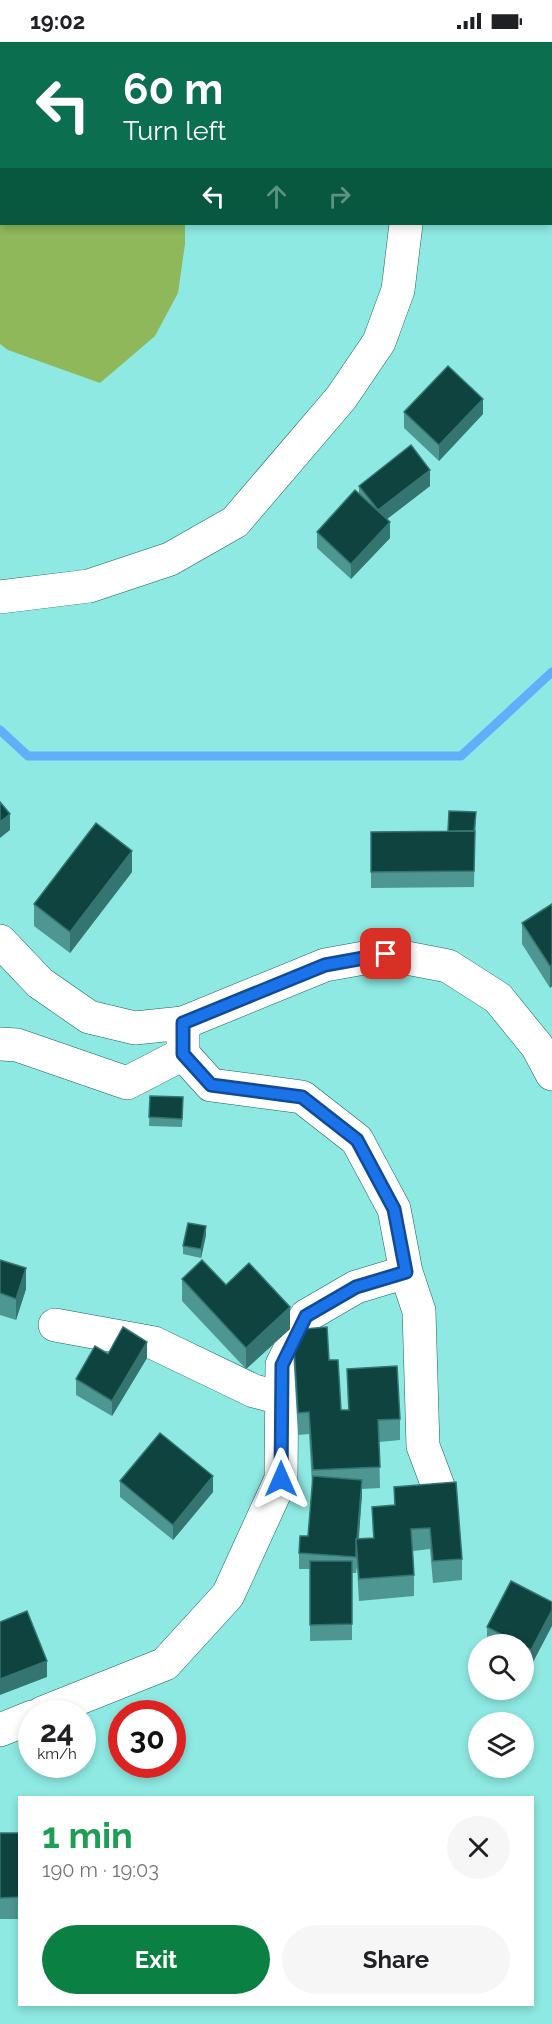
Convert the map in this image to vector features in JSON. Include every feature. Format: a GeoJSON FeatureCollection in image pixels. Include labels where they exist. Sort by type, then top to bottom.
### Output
{"type":"FeatureCollection","features":[{"type":"Feature","properties":{"kind":"street"},"geometry":{"type":"LineString","coordinates":[[0,597],[89,586],[170,559],[235,522],[341,398],[378,342],[398,290],[406,225]]}},
{"type":"Feature","properties":{"kind":"street"},"geometry":{"type":"LineString","coordinates":[[0,941],[40,982],[89,1017],[183,1039],[211,1085],[302,1097],[357,1140],[394,1209],[406,1272],[418,1311],[423,1446],[438,1486]]}},
{"type":"Feature","properties":{"kind":"street"},"geometry":{"type":"LineString","coordinates":[[0,1044],[17,1045],[127,1083],[183,1039],[325,965],[386,954],[448,966],[498,998],[537,1046],[552,1074]]}},
{"type":"Feature","properties":{"kind":"street"},"geometry":{"type":"LineString","coordinates":[[75,1700],[165,1664],[228,1595],[281,1479],[282,1365],[306,1316],[356,1287],[406,1272]]}},
{"type":"Feature","properties":{"kind":"street"},"geometry":{"type":"LineString","coordinates":[[55,1324],[154,1343],[254,1391],[282,1398]]}},
{"type":"Feature","properties":{"kind":"street"},"geometry":{"type":"LineString","coordinates":[[0,1730],[18,1723]]}},
{"type":"Feature","properties":{"kind":"green space"},"geometry":{"type":"Polygon","coordinates":[[[0,225],[185,225],[185,244],[178,293],[155,336],[100,383],[8,350],[0,344],[0,225]]]}},
{"type":"Feature","properties":{"kind":"building"},"geometry":{"type":"Polygon","coordinates":[[[448,366],[483,399],[439,445],[404,412],[448,366]]]}},
{"type":"Feature","properties":{"kind":"building"},"geometry":{"type":"Polygon","coordinates":[[[411,445],[430,470],[378,510],[359,486],[411,445]]]}},
{"type":"Feature","properties":{"kind":"building"},"geometry":{"type":"Polygon","coordinates":[[[355,490],[390,522],[351,564],[317,532],[355,490]]]}},
{"type":"Feature","properties":{"kind":"building"},"geometry":{"type":"Polygon","coordinates":[[[0,802],[10,814],[0,822],[0,802]]]}},
{"type":"Feature","properties":{"kind":"building"},"geometry":{"type":"Polygon","coordinates":[[[449,811],[476,812],[474,831],[448,831],[449,811]]]}},
{"type":"Feature","properties":{"kind":"building"},"geometry":{"type":"Polygon","coordinates":[[[96,823],[132,851],[70,932],[34,904],[96,823]]]}},
{"type":"Feature","properties":{"kind":"building"},"geometry":{"type":"Polygon","coordinates":[[[475,831],[474,871],[371,872],[371,832],[475,831]]]}},
{"type":"Feature","properties":{"kind":"building"},"geometry":{"type":"Polygon","coordinates":[[[552,904],[552,965],[550,966],[522,923],[552,904]]]}},
{"type":"Feature","properties":{"kind":"building"},"geometry":{"type":"Polygon","coordinates":[[[150,1096],[183,1097],[182,1119],[149,1117],[150,1096]]]}},
{"type":"Feature","properties":{"kind":"building"},"geometry":{"type":"Polygon","coordinates":[[[188,1223],[206,1226],[201,1249],[183,1246],[188,1223]]]}},
{"type":"Feature","properties":{"kind":"building"},"geometry":{"type":"Polygon","coordinates":[[[0,1260],[26,1268],[16,1299],[0,1293],[0,1260]]]}},
{"type":"Feature","properties":{"kind":"building"},"geometry":{"type":"Polygon","coordinates":[[[202,1260],[226,1285],[249,1263],[290,1307],[246,1348],[182,1279],[202,1260]]]}},
{"type":"Feature","properties":{"kind":"building"},"geometry":{"type":"Polygon","coordinates":[[[123,1327],[147,1342],[112,1401],[76,1379],[95,1346],[108,1354],[123,1327]]]}},
{"type":"Feature","properties":{"kind":"building"},"geometry":{"type":"Polygon","coordinates":[[[327,1327],[329,1360],[338,1360],[341,1410],[349,1410],[347,1369],[397,1366],[400,1419],[378,1420],[380,1467],[313,1470],[309,1412],[298,1413],[293,1330],[327,1327]]]}},
{"type":"Feature","properties":{"kind":"building"},"geometry":{"type":"Polygon","coordinates":[[[160,1433],[213,1476],[173,1525],[120,1481],[160,1433]]]}},
{"type":"Feature","properties":{"kind":"building"},"geometry":{"type":"Polygon","coordinates":[[[313,1476],[362,1480],[356,1557],[299,1553],[300,1536],[308,1536],[313,1476]]]}},
{"type":"Feature","properties":{"kind":"building"},"geometry":{"type":"Polygon","coordinates":[[[456,1482],[462,1559],[433,1561],[430,1528],[411,1529],[414,1575],[359,1579],[356,1539],[374,1538],[372,1507],[395,1505],[394,1487],[456,1482]]]}},
{"type":"Feature","properties":{"kind":"building"},"geometry":{"type":"Polygon","coordinates":[[[310,1561],[352,1561],[352,1624],[310,1625],[310,1561]]]}},
{"type":"Feature","properties":{"kind":"building"},"geometry":{"type":"Polygon","coordinates":[[[511,1581],[552,1602],[552,1610],[534,1644],[534,1634],[501,1634],[487,1627],[511,1581]]]}},
{"type":"Feature","properties":{"kind":"building"},"geometry":{"type":"Polygon","coordinates":[[[27,1611],[47,1661],[0,1679],[0,1622],[27,1611]]]}},
{"type":"Feature","properties":{"kind":"building"},"geometry":{"type":"Polygon","coordinates":[[[0,1833],[18,1833],[18,1897],[0,1898],[0,1833]]]}},
{"type":"Feature","properties":{"kind":"waterway"},"geometry":{"type":"LineString","coordinates":[[0,730],[28,756],[461,756],[552,672]]}},
{"type":"Feature","properties":{"kind":"route"},"geometry":{"type":"LineString","coordinates":[[281,1479],[282,1365],[306,1316],[356,1287],[406,1272],[394,1209],[357,1140],[302,1097],[211,1085],[183,1054],[183,1023],[325,965],[386,954]]}}]}
